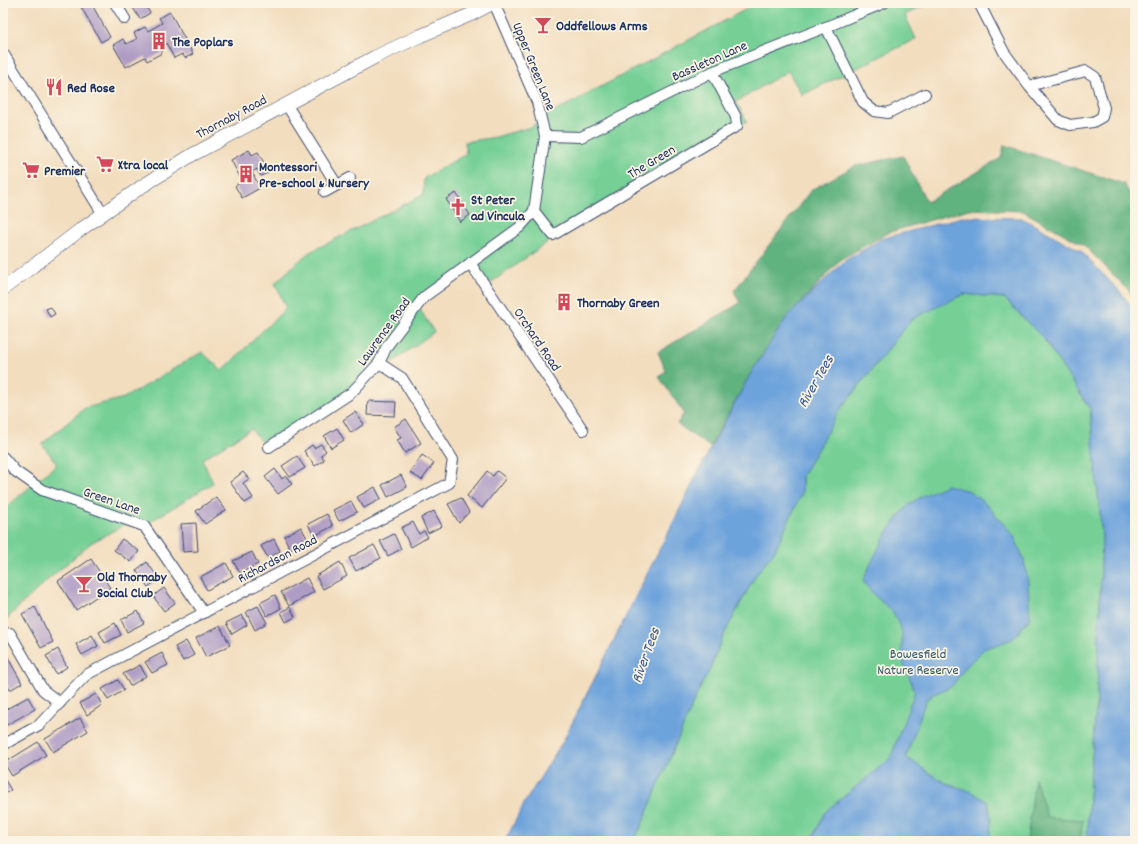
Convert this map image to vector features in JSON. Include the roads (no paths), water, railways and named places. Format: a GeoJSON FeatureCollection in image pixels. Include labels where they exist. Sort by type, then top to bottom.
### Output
{"type":"FeatureCollection","features":[{"type":"Feature","properties":{"kind":"street"},"geometry":{"type":"LineString","coordinates":[[115,3],[125,19]]}},
{"type":"Feature","properties":{"kind":"street","name":"Thornaby Road"},"geometry":{"type":"LineString","coordinates":[[3,289],[80,230],[141,187],[192,155],[375,57],[472,14],[493,3]]}},
{"type":"Feature","properties":{"kind":"street","name":"Upper Green Lane"},"geometry":{"type":"LineString","coordinates":[[493,3],[537,102],[545,136],[534,212]]}},
{"type":"Feature","properties":{"kind":"street","name":"Bassleton Lane"},"geometry":{"type":"LineString","coordinates":[[545,136],[581,136],[712,72],[884,3]]}},
{"type":"Feature","properties":{"kind":"street"},"geometry":{"type":"LineString","coordinates":[[979,3],[1004,52],[1029,86],[1058,120],[1070,125],[1093,122],[1102,117],[1104,108],[1095,77],[1086,71],[1029,86]]}},
{"type":"Feature","properties":{"kind":"street"},"geometry":{"type":"LineString","coordinates":[[826,27],[863,102],[874,111],[888,112],[925,94]]}},
{"type":"Feature","properties":{"kind":"street"},"geometry":{"type":"LineString","coordinates":[[3,53],[103,214]]}},
{"type":"Feature","properties":{"kind":"street","name":"The Green"},"geometry":{"type":"LineString","coordinates":[[534,212],[553,235],[737,126],[736,117],[712,72]]}},
{"type":"Feature","properties":{"kind":"street"},"geometry":{"type":"LineString","coordinates":[[286,104],[337,185]]}},
{"type":"Feature","properties":{"kind":"street"},"geometry":{"type":"LineString","coordinates":[[325,192],[350,178]]}},
{"type":"Feature","properties":{"kind":"street","name":"Lawrence Road"},"geometry":{"type":"LineString","coordinates":[[269,447],[351,393],[379,363],[387,346],[424,297],[520,227],[534,212]]}},
{"type":"Feature","properties":{"kind":"street","name":"Orchard Road"},"geometry":{"type":"LineString","coordinates":[[470,263],[583,430]]}},
{"type":"Feature","properties":{"kind":"street","name":"Richardson Road"},"geometry":{"type":"LineString","coordinates":[[3,746],[39,725],[86,675],[449,483],[453,460],[402,378],[379,363]]}},
{"type":"Feature","properties":{"kind":"street","name":"Green Lane"},"geometry":{"type":"LineString","coordinates":[[3,457],[15,471],[42,490],[144,526],[204,612]]}},
{"type":"Feature","properties":{"kind":"street"},"geometry":{"type":"LineString","coordinates":[[10,633],[43,690],[60,703]]}},
{"type":"Feature","properties":{"kind":"water","name":"River Tees"},"geometry":{"type":"Polygon","coordinates":[[[962,217],[1022,218],[1081,251],[1123,295],[1135,312],[1135,841],[1087,841],[1090,780],[1097,697],[1102,536],[1090,409],[1044,339],[1004,298],[964,294],[912,319],[839,411],[802,476],[802,493],[775,550],[755,576],[722,638],[710,669],[696,696],[640,829],[633,841],[505,841],[525,802],[563,741],[707,455],[751,373],[786,318],[843,262],[881,239],[962,217]]]}},
{"type":"Feature","properties":{"kind":"water"},"geometry":{"type":"Polygon","coordinates":[[[947,485],[969,491],[987,505],[1014,536],[1024,560],[1028,582],[1030,618],[1013,639],[984,649],[966,667],[952,686],[934,694],[926,700],[906,757],[945,783],[970,791],[988,802],[991,817],[990,841],[811,841],[826,811],[890,759],[915,691],[902,660],[902,632],[893,612],[874,595],[863,581],[888,531],[901,513],[917,499],[947,485]]]}},
{"type":"Feature","properties":{"kind":"place","name":"Oddfellows Arms"},"geometry":{"type":"Point","coordinates":[543,25]}},
{"type":"Feature","properties":{"kind":"place","name":"The Poplars"},"geometry":{"type":"Point","coordinates":[159,41]}},
{"type":"Feature","properties":{"kind":"place","name":"Red Rose"},"geometry":{"type":"Point","coordinates":[54,87]}},
{"type":"Feature","properties":{"kind":"place","name":"Xtra local"},"geometry":{"type":"Point","coordinates":[105,164]}},
{"type":"Feature","properties":{"kind":"place","name":"Premier"},"geometry":{"type":"Point","coordinates":[31,170]}},
{"type":"Feature","properties":{"kind":"place","name":"Montessori Pre-school & Nursery"},"geometry":{"type":"Point","coordinates":[246,174]}},
{"type":"Feature","properties":{"kind":"place","name":"St Peter ad Vincula"},"geometry":{"type":"Point","coordinates":[458,207]}},
{"type":"Feature","properties":{"kind":"place","name":"Thornaby Green"},"geometry":{"type":"Point","coordinates":[564,302]}},
{"type":"Feature","properties":{"kind":"place","name":"Old Thornaby Social Club"},"geometry":{"type":"Point","coordinates":[84,584]}},
{"type":"Feature","properties":{"kind":"park label","name":"Bowesfield Nature Reserve"},"geometry":{"type":"Point","coordinates":[918,662]}}]}
